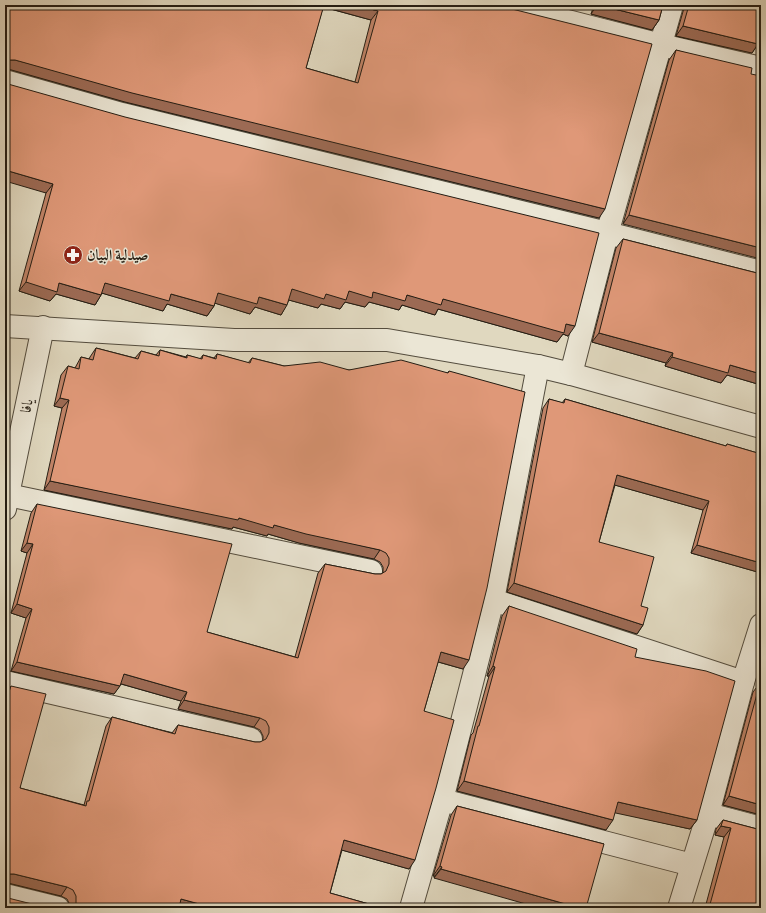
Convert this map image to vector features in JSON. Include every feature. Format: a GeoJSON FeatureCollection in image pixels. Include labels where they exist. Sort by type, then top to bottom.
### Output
{"type":"FeatureCollection","features":[{"type":"Feature","properties":{"kind":"street"},"geometry":{"type":"LineString","coordinates":[[505,5],[661,45],[761,68]]}},
{"type":"Feature","properties":{"kind":"street"},"geometry":{"type":"LineString","coordinates":[[571,374],[607,233],[672,5]]}},
{"type":"Feature","properties":{"kind":"street"},"geometry":{"type":"LineString","coordinates":[[5,81],[122,114],[761,272]]}},
{"type":"Feature","properties":{"kind":"street"},"geometry":{"type":"LineString","coordinates":[[5,326],[43,327],[234,340],[387,340],[538,366],[761,427]]}},
{"type":"Feature","properties":{"kind":"street","name":"يافا"},"geometry":{"type":"LineString","coordinates":[[7,502],[43,327]]}},
{"type":"Feature","properties":{"kind":"street"},"geometry":{"type":"LineString","coordinates":[[412,908],[442,800],[493,600],[538,366]]}},
{"type":"Feature","properties":{"kind":"street"},"geometry":{"type":"LineString","coordinates":[[7,502],[371,571]]}},
{"type":"Feature","properties":{"kind":"street"},"geometry":{"type":"LineString","coordinates":[[493,600],[743,682]]}},
{"type":"Feature","properties":{"kind":"street"},"geometry":{"type":"LineString","coordinates":[[679,908],[708,814],[743,682],[761,625]]}},
{"type":"Feature","properties":{"kind":"street"},"geometry":{"type":"LineString","coordinates":[[5,682],[251,739]]}},
{"type":"Feature","properties":{"kind":"street"},"geometry":{"type":"LineString","coordinates":[[442,800],[692,865]]}},
{"type":"Feature","properties":{"kind":"street"},"geometry":{"type":"LineString","coordinates":[[708,814],[761,828]]}},
{"type":"Feature","properties":{"kind":"street"},"geometry":{"type":"LineString","coordinates":[[5,895],[58,908]]}},
{"type":"Feature","properties":{"kind":"building"},"geometry":{"type":"Polygon","coordinates":[[[5,5],[324,5],[306,68],[358,83],[378,11],[356,5],[504,5],[508,8],[652,44],[605,209],[132,93],[15,60],[5,61],[5,5]]]}},
{"type":"Feature","properties":{"kind":"building"},"geometry":{"type":"Polygon","coordinates":[[[598,5],[663,5],[659,20],[598,5]]]}},
{"type":"Feature","properties":{"kind":"building"},"geometry":{"type":"Polygon","coordinates":[[[689,5],[761,5],[761,31],[758,44],[683,26],[689,5]]]}},
{"type":"Feature","properties":{"kind":"building"},"geometry":{"type":"Polygon","coordinates":[[[676,50],[752,68],[751,74],[761,76],[761,248],[629,215],[676,50]]]}},
{"type":"Feature","properties":{"kind":"building"},"geometry":{"type":"Polygon","coordinates":[[[5,82],[125,117],[599,233],[575,326],[566,324],[564,333],[443,299],[441,305],[407,295],[405,301],[373,292],[372,298],[349,291],[346,300],[326,294],[324,299],[292,289],[287,305],[259,297],[257,304],[218,293],[214,306],[171,294],[169,301],[105,283],[101,295],[59,283],[57,292],[26,282],[53,184],[5,170],[5,82]]]}},
{"type":"Feature","properties":{"kind":"building"},"geometry":{"type":"Polygon","coordinates":[[[623,239],[761,274],[761,374],[730,365],[728,373],[672,357],[673,353],[599,333],[623,239]]]}},
{"type":"Feature","properties":{"kind":"building"},"geometry":{"type":"Polygon","coordinates":[[[96,348],[138,359],[141,351],[159,356],[160,350],[187,358],[187,355],[202,359],[203,355],[216,359],[217,354],[250,363],[252,358],[284,366],[320,362],[349,370],[401,360],[448,373],[449,371],[525,392],[487,588],[469,660],[441,652],[424,711],[454,720],[415,860],[344,840],[330,893],[383,908],[214,908],[181,899],[179,908],[73,908],[76,903],[76,896],[73,890],[67,887],[14,874],[8,874],[5,876],[5,694],[8,695],[11,686],[46,694],[20,788],[86,806],[87,801],[89,801],[112,717],[175,734],[178,725],[255,742],[260,742],[266,739],[269,733],[269,727],[266,721],[260,718],[184,700],[187,692],[124,674],[120,686],[17,662],[32,609],[17,604],[33,544],[27,543],[37,504],[232,544],[207,632],[298,658],[325,564],[381,574],[386,571],[389,564],[389,558],[386,553],[380,550],[306,534],[274,525],[273,528],[239,518],[238,520],[50,481],[69,400],[60,398],[68,366],[79,369],[81,357],[93,360],[96,348]]]}},
{"type":"Feature","properties":{"kind":"building"},"geometry":{"type":"Polygon","coordinates":[[[549,399],[564,403],[565,399],[726,446],[727,444],[761,454],[761,563],[697,545],[709,501],[617,475],[599,542],[654,557],[641,606],[648,608],[643,625],[514,583],[549,399]]]}},
{"type":"Feature","properties":{"kind":"building"},"geometry":{"type":"Polygon","coordinates":[[[509,606],[637,649],[635,657],[706,671],[735,681],[697,820],[618,802],[613,820],[464,781],[495,667],[493,666],[509,606]]]}},
{"type":"Feature","properties":{"kind":"building"},"geometry":{"type":"Polygon","coordinates":[[[761,683],[761,805],[729,796],[761,683]]]}},
{"type":"Feature","properties":{"kind":"building"},"geometry":{"type":"Polygon","coordinates":[[[457,806],[604,844],[586,908],[580,908],[441,869],[442,867],[440,866],[457,806]]]}},
{"type":"Feature","properties":{"kind":"building"},"geometry":{"type":"Polygon","coordinates":[[[723,820],[761,830],[761,908],[709,908],[731,828],[721,826],[723,820]]]}},
{"type":"Feature","properties":{"kind":"building"},"geometry":{"type":"Polygon","coordinates":[[[5,897],[8,898],[48,908],[5,908],[5,897]]]}},
{"type":"Feature","properties":{"kind":"place","name":"صيدلية البيان"},"geometry":{"type":"Point","coordinates":[73,255]}}]}
